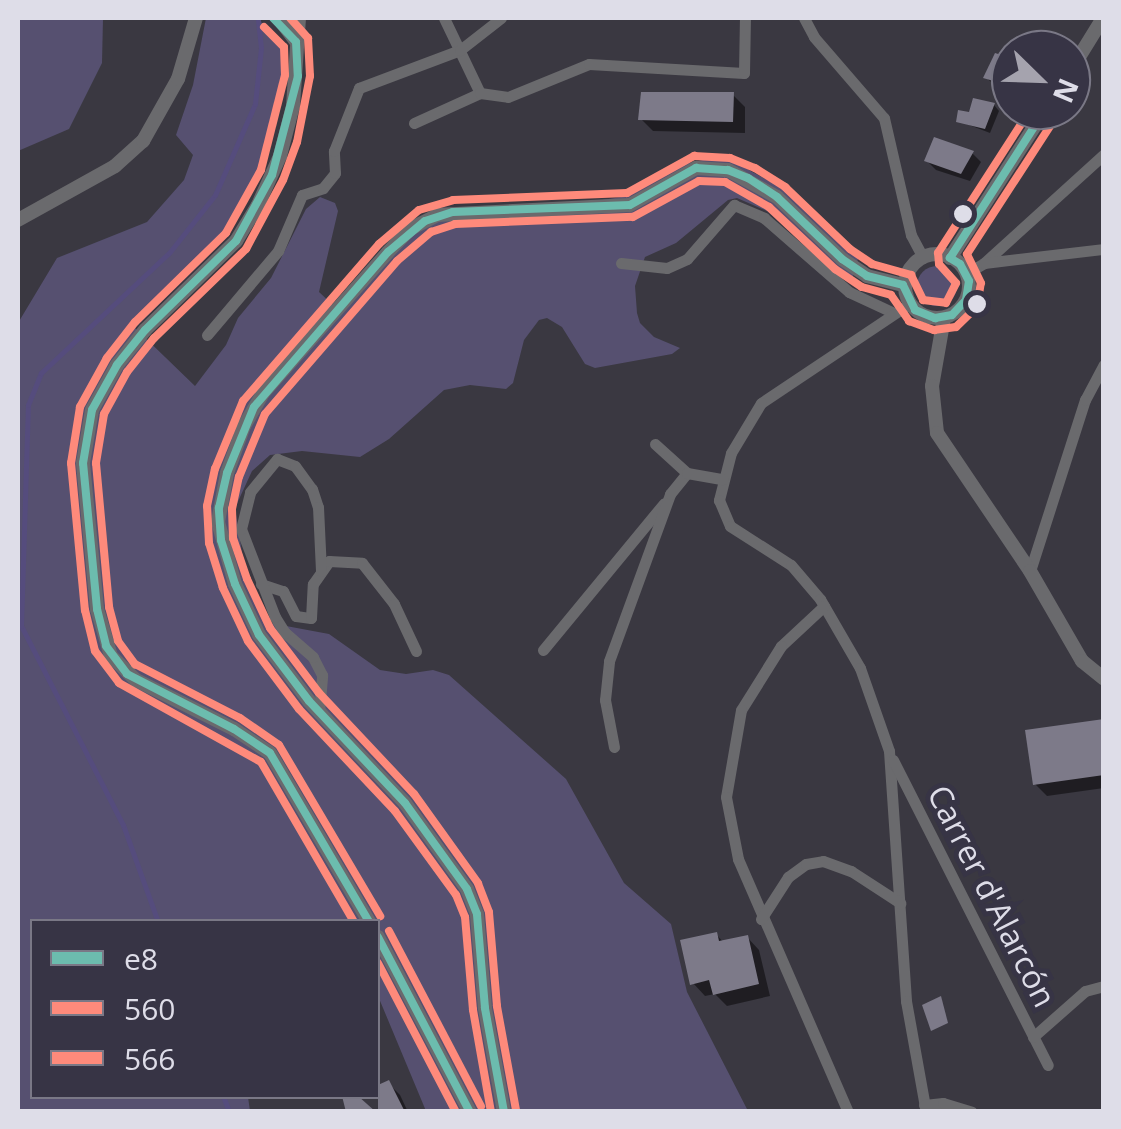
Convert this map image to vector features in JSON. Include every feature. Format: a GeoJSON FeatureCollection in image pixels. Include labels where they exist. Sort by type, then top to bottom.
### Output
{"type":"FeatureCollection","features":[{"type":"Feature","properties":{"kind":"street"},"geometry":{"type":"LineString","coordinates":[[18,220],[115,166],[143,141],[178,79],[196,18]]}},
{"type":"Feature","properties":{"kind":"street"},"geometry":{"type":"LineString","coordinates":[[287,18],[296,42],[298,76],[285,139],[258,205],[236,241],[145,330],[117,365],[92,410],[84,463],[97,609],[111,656],[136,680],[234,729],[270,753],[367,919]]}},
{"type":"Feature","properties":{"kind":"street"},"geometry":{"type":"LineString","coordinates":[[444,18],[480,93]]}},
{"type":"Feature","properties":{"kind":"street"},"geometry":{"type":"LineString","coordinates":[[207,334],[278,251],[302,195],[323,188],[335,174],[334,151],[359,88],[460,50],[501,18]]}},
{"type":"Feature","properties":{"kind":"street"},"geometry":{"type":"LineString","coordinates":[[414,124],[480,93],[508,97],[589,64],[744,73],[746,18]]}},
{"type":"Feature","properties":{"kind":"street"},"geometry":{"type":"LineString","coordinates":[[804,18],[814,38],[884,118],[911,235],[922,258]]}},
{"type":"Feature","properties":{"kind":"street"},"geometry":{"type":"LineString","coordinates":[[950,258],[1032,130]]}},
{"type":"Feature","properties":{"kind":"street"},"geometry":{"type":"LineString","coordinates":[[967,273],[996,258],[1104,154]]}},
{"type":"Feature","properties":{"kind":"street"},"geometry":{"type":"LineString","coordinates":[[504,1112],[485,1008],[480,932],[468,889],[405,803],[320,712],[259,635],[246,612],[221,540],[218,508],[244,426],[263,393],[410,229],[453,212],[630,205],[686,173],[710,168],[748,178],[777,197],[842,259],[867,276],[903,284]]}},
{"type":"Feature","properties":{"kind":"street"},"geometry":{"type":"LineString","coordinates":[[621,263],[667,268],[686,259],[734,205],[764,218],[850,292],[894,314]]}},
{"type":"Feature","properties":{"kind":"street"},"geometry":{"type":"LineString","coordinates":[[996,258],[1104,250]]}},
{"type":"Feature","properties":{"kind":"street"},"geometry":{"type":"LineString","coordinates":[[944,318],[925,316],[909,304],[903,284],[909,268],[922,258],[950,258],[967,273]]}},
{"type":"Feature","properties":{"kind":"street"},"geometry":{"type":"LineString","coordinates":[[967,273],[966,300],[944,318],[932,386],[937,433],[1030,571],[1082,661],[1104,679]]}},
{"type":"Feature","properties":{"kind":"street"},"geometry":{"type":"LineString","coordinates":[[909,304],[761,404],[731,453],[722,479],[720,507],[730,526],[791,565],[824,606],[860,668],[889,752],[906,1001],[925,1108],[943,1103],[972,1112]]}},
{"type":"Feature","properties":{"kind":"street"},"geometry":{"type":"LineString","coordinates":[[1030,571],[1085,400],[1104,365]]}},
{"type":"Feature","properties":{"kind":"street"},"geometry":{"type":"LineString","coordinates":[[655,444],[687,473],[722,479]]}},
{"type":"Feature","properties":{"kind":"street"},"geometry":{"type":"LineString","coordinates":[[320,712],[322,675],[313,656],[285,633],[243,542],[242,513],[250,492],[277,458],[295,466],[312,489],[318,507],[321,571]]}},
{"type":"Feature","properties":{"kind":"street"},"geometry":{"type":"LineString","coordinates":[[614,747],[605,700],[608,661],[667,502],[687,473]]}},
{"type":"Feature","properties":{"kind":"street"},"geometry":{"type":"LineString","coordinates":[[543,650],[659,506],[667,502]]}},
{"type":"Feature","properties":{"kind":"street"},"geometry":{"type":"LineString","coordinates":[[260,584],[283,591],[296,616],[311,618],[313,584],[330,560],[362,563],[394,604],[416,651]]}},
{"type":"Feature","properties":{"kind":"street"},"geometry":{"type":"LineString","coordinates":[[824,606],[800,626],[764,670],[742,710],[734,736],[727,818],[761,919],[848,1112]]}},
{"type":"Feature","properties":{"kind":"street","name":"Carrer d'Alarcón"},"geometry":{"type":"LineString","coordinates":[[889,752],[956,891],[997,957],[1048,1065]]}},
{"type":"Feature","properties":{"kind":"street"},"geometry":{"type":"LineString","coordinates":[[761,919],[788,876],[806,864],[823,861],[851,872],[900,903]]}},
{"type":"Feature","properties":{"kind":"street"},"geometry":{"type":"LineString","coordinates":[[380,942],[470,1112]]}},
{"type":"Feature","properties":{"kind":"street"},"geometry":{"type":"LineString","coordinates":[[1033,1037],[1086,991],[1104,986]]}},
{"type":"Feature","properties":{"kind":"shaded area"},"geometry":{"type":"Polygon","coordinates":[[[18,18],[103,18],[102,63],[69,129],[18,151],[18,18]]]}},
{"type":"Feature","properties":{"kind":"shaded area"},"geometry":{"type":"Polygon","coordinates":[[[206,18],[253,18],[271,28],[282,44],[281,90],[262,168],[204,260],[135,328],[195,386],[226,345],[238,318],[271,278],[306,209],[320,197],[335,203],[338,211],[319,292],[334,306],[402,228],[438,208],[589,202],[628,196],[685,164],[712,158],[736,163],[782,188],[858,259],[851,283],[767,211],[737,198],[728,200],[676,243],[645,257],[635,286],[637,313],[640,323],[654,337],[680,348],[672,354],[595,368],[585,364],[562,327],[547,318],[539,320],[524,340],[513,383],[506,389],[470,385],[444,390],[389,439],[360,457],[302,451],[270,455],[252,471],[235,508],[247,585],[270,623],[329,634],[380,670],[406,674],[433,670],[449,675],[566,779],[624,883],[671,924],[687,992],[748,1111],[426,1111],[380,1001],[380,919],[30,919],[30,1099],[248,1099],[250,1111],[18,1112],[18,323],[57,258],[147,222],[184,180],[193,155],[176,135],[193,85],[206,18]]]}},
{"type":"Feature","properties":{"kind":"shaded area"},"geometry":{"type":"Polygon","coordinates":[[[937,266],[951,272],[957,286],[951,300],[937,306],[923,300],[917,286],[923,272],[937,266]]]}},
{"type":"Feature","properties":{"kind":"building"},"geometry":{"type":"Polygon","coordinates":[[[991,61],[991,80],[983,78],[991,61]]]}},
{"type":"Feature","properties":{"kind":"building"},"geometry":{"type":"Polygon","coordinates":[[[641,92],[734,92],[733,122],[638,120],[641,92]]]}},
{"type":"Feature","properties":{"kind":"building"},"geometry":{"type":"Polygon","coordinates":[[[973,98],[991,102],[985,129],[956,122],[958,110],[969,112],[973,98]]]}},
{"type":"Feature","properties":{"kind":"building"},"geometry":{"type":"Polygon","coordinates":[[[934,137],[974,151],[961,174],[924,161],[934,137]]]}},
{"type":"Feature","properties":{"kind":"building"},"geometry":{"type":"Polygon","coordinates":[[[1104,719],[1104,775],[1033,785],[1025,730],[1104,719]]]}},
{"type":"Feature","properties":{"kind":"building"},"geometry":{"type":"Polygon","coordinates":[[[717,932],[719,941],[748,935],[759,984],[713,995],[709,980],[690,985],[680,940],[717,932]]]}},
{"type":"Feature","properties":{"kind":"building"},"geometry":{"type":"Polygon","coordinates":[[[941,996],[948,1023],[931,1031],[922,1005],[941,996]]]}},
{"type":"Feature","properties":{"kind":"building"},"geometry":{"type":"Polygon","coordinates":[[[389,1080],[405,1112],[378,1112],[380,1084],[389,1080]]]}},
{"type":"Feature","properties":{"kind":"building"},"geometry":{"type":"Polygon","coordinates":[[[343,1099],[361,1099],[376,1112],[346,1112],[343,1099]]]}},
{"type":"Feature","properties":{"kind":"waterway"},"geometry":{"type":"LineString","coordinates":[[157,919],[123,825],[21,626],[28,405],[41,373],[169,253],[215,195],[255,104],[261,48],[258,18]]}},
{"type":"Feature","properties":{"kind":"waterway"},"geometry":{"type":"LineString","coordinates":[[224,1099],[229,1112]]}},
{"type":"Feature","properties":{"kind":"transit line","name":"e8"},"geometry":{"type":"LineString","coordinates":[[273,18],[296,42],[298,76],[272,175],[236,241],[145,330],[117,365],[92,410],[83,463],[97,609],[106,646],[127,674],[234,729],[270,753],[367,919]]}},
{"type":"Feature","properties":{"kind":"transit line","name":"566"},"geometry":{"type":"LineString","coordinates":[[290,18],[308,38],[310,76],[297,142],[283,180],[246,249],[154,338],[127,372],[104,414],[96,463],[109,607],[118,641],[135,664],[240,718],[279,745],[380,916]]}},
{"type":"Feature","properties":{"kind":"transit line","name":"560"},"geometry":{"type":"LineString","coordinates":[[264,27],[284,47],[285,75],[261,170],[226,233],[135,322],[107,358],[80,407],[71,463],[85,610],[95,651],[119,683],[261,762],[352,919]]}},
{"type":"Feature","properties":{"kind":"transit line","name":"566"},"geometry":{"type":"LineString","coordinates":[[491,1112],[473,1010],[465,917],[456,895],[395,811],[299,709],[248,641],[223,588],[209,543],[207,506],[215,469],[243,401],[379,244],[419,210],[453,200],[627,193],[694,156],[730,158],[755,168],[785,187],[850,249],[872,264],[911,275],[923,300],[946,303],[956,283],[939,264],[938,253],[1017,130]]}},
{"type":"Feature","properties":{"kind":"transit line","name":"e8"},"geometry":{"type":"LineString","coordinates":[[504,1112],[485,1008],[477,914],[467,889],[405,803],[309,701],[259,635],[235,584],[221,540],[219,508],[227,473],[254,407],[388,252],[425,221],[453,212],[630,205],[696,168],[728,170],[748,178],[777,197],[842,259],[867,276],[903,285],[915,310],[935,318],[952,315],[966,300],[969,281],[960,264],[950,258],[1032,130]]}},
{"type":"Feature","properties":{"kind":"transit line","name":"560"},"geometry":{"type":"LineString","coordinates":[[516,1110],[497,1006],[489,912],[478,883],[414,794],[319,693],[270,628],[247,579],[233,538],[232,509],[239,477],[265,414],[397,261],[431,232],[455,224],[633,217],[699,181],[725,182],[769,207],[835,269],[862,287],[891,295],[909,321],[934,330],[956,327],[977,307],[981,283],[967,254],[1048,130]]}},
{"type":"Feature","properties":{"kind":"transit line","name":"566"},"geometry":{"type":"LineString","coordinates":[[389,931],[481,1106]]}},
{"type":"Feature","properties":{"kind":"transit line","name":"e8"},"geometry":{"type":"LineString","coordinates":[[380,941],[470,1112]]}},
{"type":"Feature","properties":{"kind":"transit line","name":"560"},"geometry":{"type":"LineString","coordinates":[[380,967],[456,1112]]}}]}
